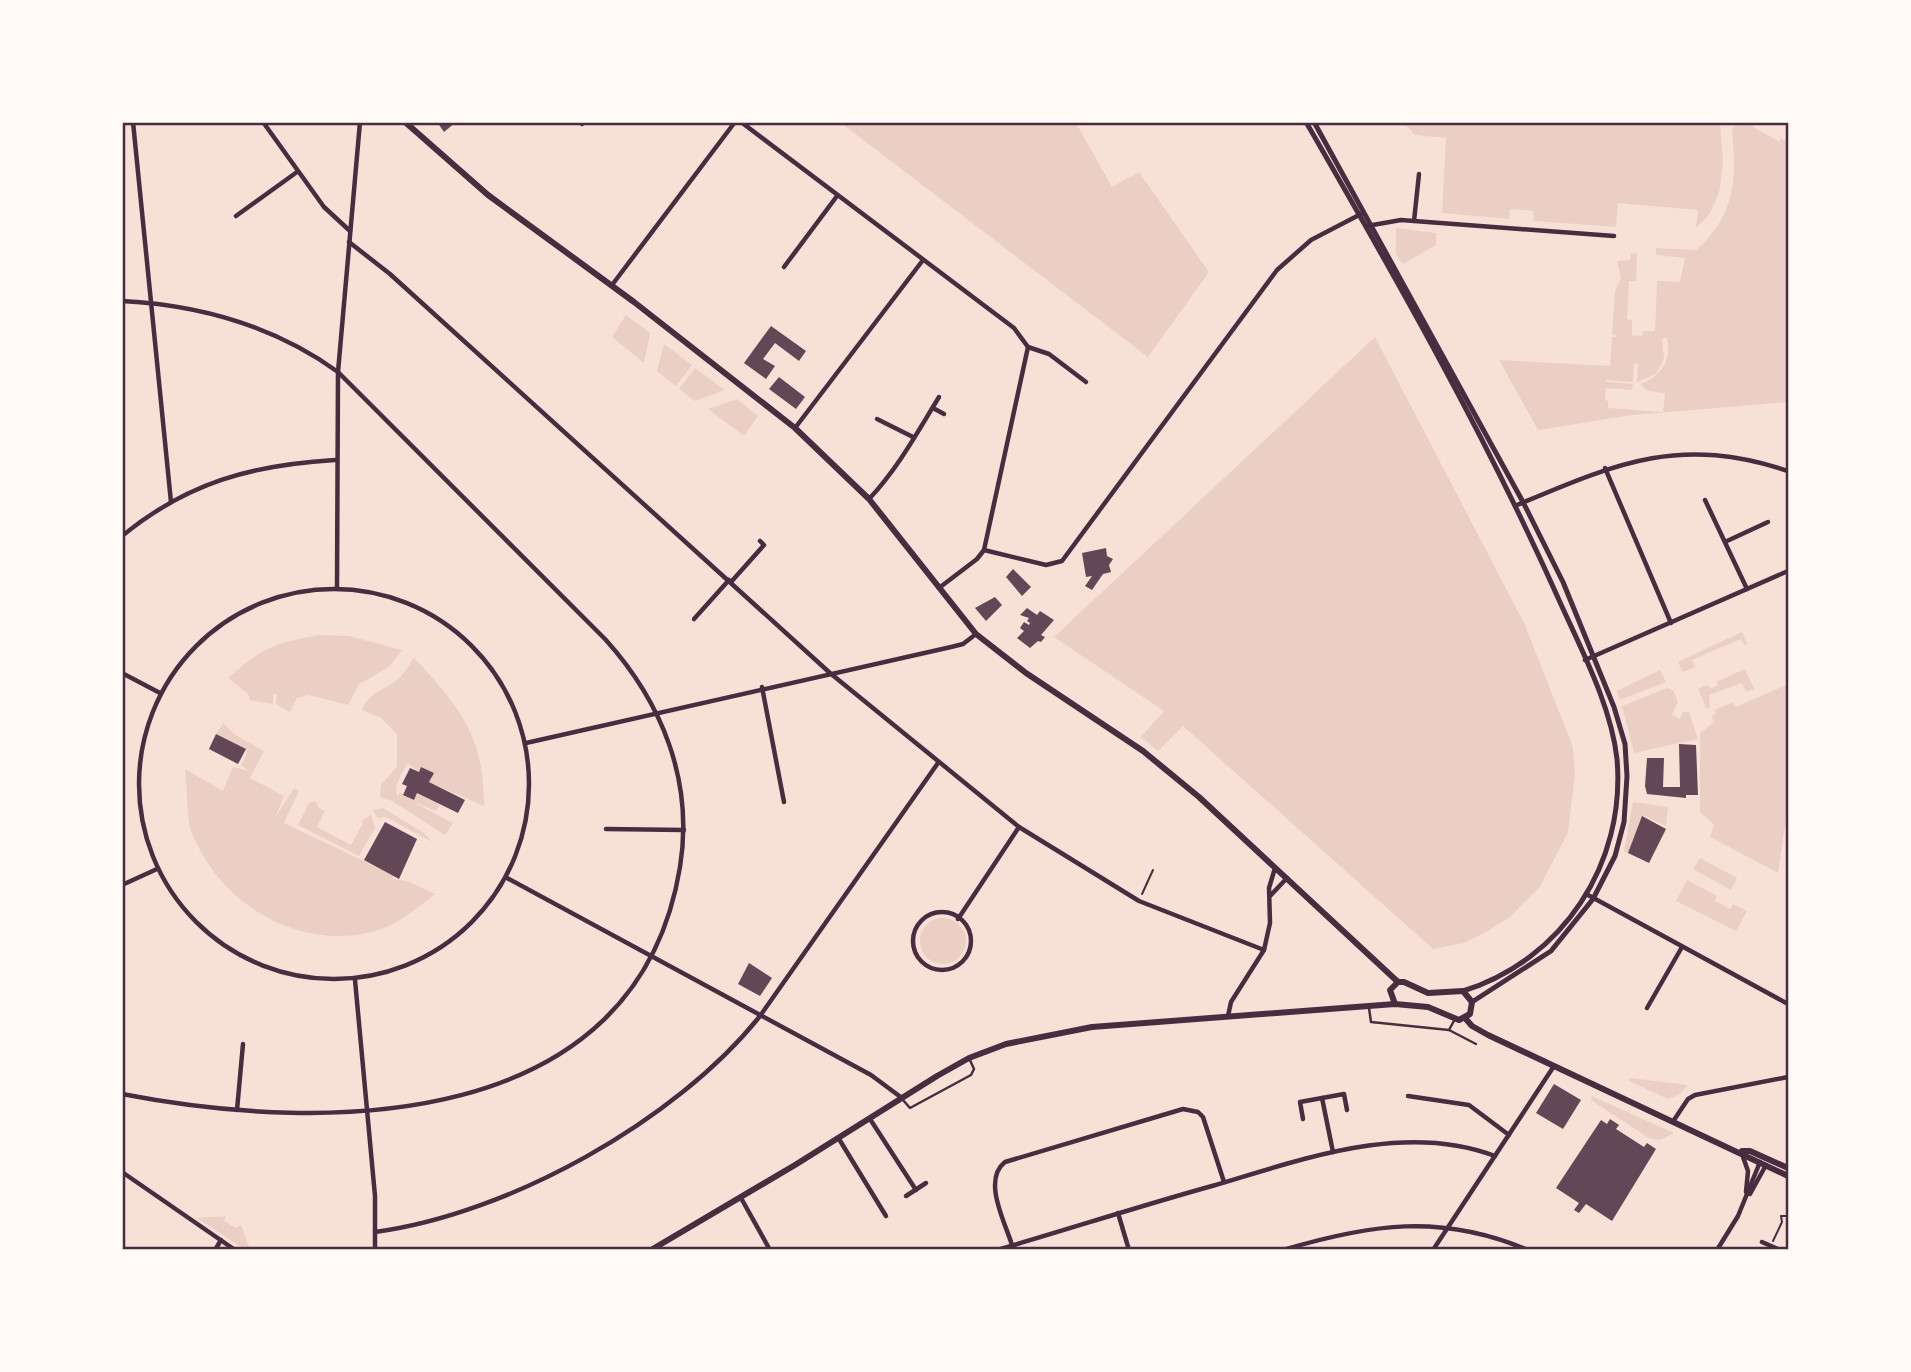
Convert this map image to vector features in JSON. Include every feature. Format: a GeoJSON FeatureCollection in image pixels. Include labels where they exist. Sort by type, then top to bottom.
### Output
{"type":"FeatureCollection","features":[{"type":"Feature","properties":{"kind":"main road"},"geometry":{"type":"LineString","coordinates":[[405,122],[488,195],[611,285],[795,428],[869,499],[976,634],[1026,673],[1143,751],[1233,827],[1398,982],[1429,993],[1462,991],[1472,1002],[1465,1018]]}},
{"type":"Feature","properties":{"kind":"main road"},"geometry":{"type":"LineString","coordinates":[[1395,1004],[1390,990],[1398,982]]}},
{"type":"Feature","properties":{"kind":"main road"},"geometry":{"type":"LineString","coordinates":[[651,1250],[839,1139],[969,1058],[1006,1044],[1062,1031],[1395,1004],[1427,1007],[1455,1019],[1465,1018]]}},
{"type":"Feature","properties":{"kind":"main road"},"geometry":{"type":"LineString","coordinates":[[1465,1018],[1472,1026],[1488,1035],[1740,1151],[1750,1151],[1788,1176]]}},
{"type":"Feature","properties":{"kind":"main road"},"geometry":{"type":"LineString","coordinates":[[1764,1162],[1788,1168]]}},
{"type":"Feature","properties":{"kind":"street"},"geometry":{"type":"LineString","coordinates":[[133,122],[171,502]]}},
{"type":"Feature","properties":{"kind":"street"},"geometry":{"type":"LineString","coordinates":[[263,122],[297,172],[335,220],[350,231]]}},
{"type":"Feature","properties":{"kind":"street"},"geometry":{"type":"LineString","coordinates":[[337,589],[335,460],[338,372],[360,122]]}},
{"type":"Feature","properties":{"kind":"street"},"geometry":{"type":"LineString","coordinates":[[611,285],[735,122]]}},
{"type":"Feature","properties":{"kind":"street"},"geometry":{"type":"LineString","coordinates":[[741,122],[1014,328],[1028,347],[1049,354],[1086,382]]}},
{"type":"Feature","properties":{"kind":"street"},"geometry":{"type":"LineString","coordinates":[[1306,122],[1362,214]]}},
{"type":"Feature","properties":{"kind":"street"},"geometry":{"type":"LineString","coordinates":[[1314,122],[1563,582],[1625,744],[1627,776],[1624,822],[1606,877],[1551,951],[1472,1002]]}},
{"type":"Feature","properties":{"kind":"street"},"geometry":{"type":"LineString","coordinates":[[236,216],[297,172]]}},
{"type":"Feature","properties":{"kind":"street"},"geometry":{"type":"LineString","coordinates":[[1414,221],[1419,174]]}},
{"type":"Feature","properties":{"kind":"street"},"geometry":{"type":"LineString","coordinates":[[784,267],[837,196]]}},
{"type":"Feature","properties":{"kind":"street"},"geometry":{"type":"LineString","coordinates":[[984,550],[1046,565],[1062,561],[1277,270],[1311,240],[1362,214]]}},
{"type":"Feature","properties":{"kind":"street"},"geometry":{"type":"LineString","coordinates":[[1368,225],[1391,220],[1414,221],[1614,236]]}},
{"type":"Feature","properties":{"kind":"street"},"geometry":{"type":"LineString","coordinates":[[349,242],[390,274],[830,673],[1019,827],[1139,901],[1264,950]]}},
{"type":"Feature","properties":{"kind":"street"},"geometry":{"type":"LineString","coordinates":[[795,428],[923,260]]}},
{"type":"Feature","properties":{"kind":"street"},"geometry":{"type":"LineString","coordinates":[[122,301],[150,302],[240,321],[292,343],[338,372],[605,639],[637,678],[657,712],[679,777],[684,830],[675,892],[652,956],[606,1015],[568,1049],[538,1066],[461,1097],[425,1106],[366,1112],[237,1110],[122,1094]]}},
{"type":"Feature","properties":{"kind":"street"},"geometry":{"type":"LineString","coordinates":[[939,588],[978,559],[984,550],[1028,347]]}},
{"type":"Feature","properties":{"kind":"street"},"geometry":{"type":"LineString","coordinates":[[869,499],[902,462],[913,437],[939,397]]}},
{"type":"Feature","properties":{"kind":"street"},"geometry":{"type":"LineString","coordinates":[[933,408],[944,414]]}},
{"type":"Feature","properties":{"kind":"street"},"geometry":{"type":"LineString","coordinates":[[877,419],[913,437]]}},
{"type":"Feature","properties":{"kind":"street"},"geometry":{"type":"LineString","coordinates":[[1520,504],[1605,468],[1648,457],[1700,455],[1746,459],[1788,471]]}},
{"type":"Feature","properties":{"kind":"street"},"geometry":{"type":"LineString","coordinates":[[122,536],[171,502],[245,470],[335,460]]}},
{"type":"Feature","properties":{"kind":"street"},"geometry":{"type":"LineString","coordinates":[[1605,468],[1671,623]]}},
{"type":"Feature","properties":{"kind":"street"},"geometry":{"type":"LineString","coordinates":[[1705,500],[1721,537],[1727,541],[1747,589]]}},
{"type":"Feature","properties":{"kind":"street"},"geometry":{"type":"LineString","coordinates":[[1462,991],[1479,985],[1534,954],[1590,897],[1610,844],[1618,780],[1610,729],[1585,660],[1520,504]]}},
{"type":"Feature","properties":{"kind":"street"},"geometry":{"type":"LineString","coordinates":[[1727,541],[1768,522]]}},
{"type":"Feature","properties":{"kind":"street"},"geometry":{"type":"LineString","coordinates":[[694,619],[764,545],[760,541]]}},
{"type":"Feature","properties":{"kind":"street"},"geometry":{"type":"LineString","coordinates":[[1585,660],[1788,571]]}},
{"type":"Feature","properties":{"kind":"street"},"geometry":{"type":"LineString","coordinates":[[337,589],[383,594],[449,625],[495,675],[526,743],[530,802],[519,849],[507,878],[463,931],[438,948],[391,971],[355,980],[287,974],[241,956],[218,943],[192,918],[157,869],[147,838],[139,783],[147,730],[160,693],[194,649],[236,613],[290,593],[337,589]]}},
{"type":"Feature","properties":{"kind":"street"},"geometry":{"type":"LineString","coordinates":[[526,743],[762,687],[951,647],[963,644],[976,634]]}},
{"type":"Feature","properties":{"kind":"street"},"geometry":{"type":"LineString","coordinates":[[122,673],[160,693]]}},
{"type":"Feature","properties":{"kind":"street"},"geometry":{"type":"LineString","coordinates":[[762,687],[783,802]]}},
{"type":"Feature","properties":{"kind":"street"},"geometry":{"type":"LineString","coordinates":[[375,1232],[429,1222],[483,1203],[583,1157],[640,1123],[695,1085],[760,1016],[938,763]]}},
{"type":"Feature","properties":{"kind":"street"},"geometry":{"type":"LineString","coordinates":[[958,919],[1019,827]]}},
{"type":"Feature","properties":{"kind":"street"},"geometry":{"type":"LineString","coordinates":[[606,829],[684,830]]}},
{"type":"Feature","properties":{"kind":"street"},"geometry":{"type":"LineString","coordinates":[[1228,1016],[1231,1002],[1264,950],[1270,923],[1269,888],[1275,867]]}},
{"type":"Feature","properties":{"kind":"street"},"geometry":{"type":"LineString","coordinates":[[122,886],[157,869]]}},
{"type":"Feature","properties":{"kind":"street"},"geometry":{"type":"LineString","coordinates":[[507,878],[880,1081],[902,1098]]}},
{"type":"Feature","properties":{"kind":"street"},"geometry":{"type":"LineString","coordinates":[[1270,896],[1287,878]]}},
{"type":"Feature","properties":{"kind":"street"},"geometry":{"type":"LineString","coordinates":[[1590,897],[1788,1004]]}},
{"type":"Feature","properties":{"kind":"street"},"geometry":{"type":"LineString","coordinates":[[944,911],[958,919],[969,926],[972,942],[957,967],[937,970],[917,957],[912,939],[926,916],[944,911]]}},
{"type":"Feature","properties":{"kind":"street"},"geometry":{"type":"LineString","coordinates":[[1647,1008],[1682,947]]}},
{"type":"Feature","properties":{"kind":"street"},"geometry":{"type":"LineString","coordinates":[[355,980],[375,1196],[375,1250]]}},
{"type":"Feature","properties":{"kind":"street"},"geometry":{"type":"LineString","coordinates":[[237,1110],[243,1044]]}},
{"type":"Feature","properties":{"kind":"street"},"geometry":{"type":"LineString","coordinates":[[1433,1250],[1554,1065]]}},
{"type":"Feature","properties":{"kind":"street"},"geometry":{"type":"LineString","coordinates":[[1675,1120],[1688,1099],[1695,1095],[1788,1077]]}},
{"type":"Feature","properties":{"kind":"street"},"geometry":{"type":"LineString","coordinates":[[1303,1119],[1300,1102],[1344,1094],[1347,1110]]}},
{"type":"Feature","properties":{"kind":"street"},"geometry":{"type":"LineString","coordinates":[[1408,1096],[1469,1105],[1510,1135]]}},
{"type":"Feature","properties":{"kind":"street"},"geometry":{"type":"LineString","coordinates":[[1322,1098],[1334,1152]]}},
{"type":"Feature","properties":{"kind":"street"},"geometry":{"type":"LineString","coordinates":[[1012,1245],[995,1186],[996,1172],[1005,1162],[1068,1143],[1183,1109],[1191,1110],[1203,1117],[1207,1124],[1224,1182]]}},
{"type":"Feature","properties":{"kind":"street"},"geometry":{"type":"LineString","coordinates":[[870,1119],[916,1190]]}},
{"type":"Feature","properties":{"kind":"street"},"geometry":{"type":"LineString","coordinates":[[839,1139],[886,1216]]}},
{"type":"Feature","properties":{"kind":"street"},"geometry":{"type":"LineString","coordinates":[[997,1250],[1334,1152],[1420,1144],[1480,1151],[1495,1156]]}},
{"type":"Feature","properties":{"kind":"street"},"geometry":{"type":"LineString","coordinates":[[1740,1151],[1748,1167],[1745,1200]]}},
{"type":"Feature","properties":{"kind":"street"},"geometry":{"type":"LineString","coordinates":[[1717,1250],[1764,1162]]}},
{"type":"Feature","properties":{"kind":"street"},"geometry":{"type":"LineString","coordinates":[[122,1172],[235,1250]]}},
{"type":"Feature","properties":{"kind":"street"},"geometry":{"type":"LineString","coordinates":[[906,1196],[926,1183]]}},
{"type":"Feature","properties":{"kind":"street"},"geometry":{"type":"LineString","coordinates":[[741,1198],[770,1250]]}},
{"type":"Feature","properties":{"kind":"street"},"geometry":{"type":"LineString","coordinates":[[1118,1213],[1129,1250]]}},
{"type":"Feature","properties":{"kind":"street"},"geometry":{"type":"LineString","coordinates":[[1283,1250],[1360,1229],[1407,1225],[1448,1226],[1528,1250]]}},
{"type":"Feature","properties":{"kind":"street"},"geometry":{"type":"LineString","coordinates":[[215,1250],[221,1240]]}},
{"type":"Feature","properties":{"kind":"street"},"geometry":{"type":"LineString","coordinates":[[1762,1242],[1780,1250]]}},
{"type":"Feature","properties":{"kind":"lane"},"geometry":{"type":"LineString","coordinates":[[1369,1006],[1371,1022],[1375,1024],[1449,1030],[1476,1044]]}},
{"type":"Feature","properties":{"kind":"lane"},"geometry":{"type":"LineString","coordinates":[[1449,1030],[1455,1019]]}},
{"type":"Feature","properties":{"kind":"lane"},"geometry":{"type":"LineString","coordinates":[[902,1098],[910,1108],[971,1075],[974,1069],[969,1058]]}},
{"type":"Feature","properties":{"kind":"path"},"geometry":{"type":"LineString","coordinates":[[1139,901],[1153,870]]}},
{"type":"Feature","properties":{"kind":"path"},"geometry":{"type":"LineString","coordinates":[[1772,1245],[1783,1214],[1788,1218],[1782,1222]]}},
{"type":"Feature","properties":{"kind":"shaded area"},"geometry":{"type":"Polygon","coordinates":[[[1744,122],[1780,142],[1780,138],[1788,142],[1788,402],[1633,415],[1538,430],[1499,360],[1610,366],[1612,337],[1618,337],[1612,334],[1615,291],[1621,278],[1617,261],[1630,260],[1631,253],[1637,254],[1636,281],[1629,281],[1627,319],[1632,320],[1632,335],[1642,336],[1643,331],[1655,331],[1657,281],[1680,282],[1685,258],[1656,255],[1656,248],[1696,250],[1719,224],[1726,210],[1733,180],[1732,130],[1737,123],[1744,122]],[[1662,338],[1664,359],[1656,374],[1637,382],[1638,364],[1634,363],[1633,382],[1606,380],[1633,384],[1632,390],[1606,388],[1605,400],[1608,401],[1608,408],[1663,412],[1665,393],[1648,391],[1640,384],[1654,377],[1663,367],[1668,353],[1667,338],[1662,338]]]}},
{"type":"Feature","properties":{"kind":"shaded area"},"geometry":{"type":"Polygon","coordinates":[[[841,123],[1076,123],[1112,187],[1139,172],[1209,272],[1148,357],[841,123]]]}},
{"type":"Feature","properties":{"kind":"shaded area"},"geometry":{"type":"Polygon","coordinates":[[[1404,123],[1720,123],[1723,162],[1719,193],[1709,215],[1696,228],[1698,210],[1618,203],[1616,227],[1534,221],[1533,211],[1510,209],[1509,219],[1442,213],[1446,138],[1415,135],[1404,123]]]}},
{"type":"Feature","properties":{"kind":"shaded area"},"geometry":{"type":"Polygon","coordinates":[[[1396,228],[1436,233],[1436,245],[1403,264],[1396,254],[1396,228]]]}},
{"type":"Feature","properties":{"kind":"shaded area"},"geometry":{"type":"Polygon","coordinates":[[[626,315],[650,333],[644,363],[612,337],[626,315]]]}},
{"type":"Feature","properties":{"kind":"shaded area"},"geometry":{"type":"Polygon","coordinates":[[[1375,337],[1525,625],[1573,747],[1575,775],[1568,832],[1541,885],[1510,917],[1486,932],[1464,943],[1433,949],[1183,726],[1158,751],[1141,737],[1164,711],[1054,637],[1375,337]]]}},
{"type":"Feature","properties":{"kind":"shaded area"},"geometry":{"type":"Polygon","coordinates":[[[664,344],[692,365],[676,386],[657,371],[664,344]]]}},
{"type":"Feature","properties":{"kind":"shaded area"},"geometry":{"type":"Polygon","coordinates":[[[695,368],[725,390],[695,401],[679,389],[695,368]]]}},
{"type":"Feature","properties":{"kind":"shaded area"},"geometry":{"type":"Polygon","coordinates":[[[737,399],[758,416],[744,436],[708,409],[737,399]]]}},
{"type":"Feature","properties":{"kind":"shaded area"},"geometry":{"type":"Polygon","coordinates":[[[1742,632],[1747,644],[1744,645],[1741,639],[1692,660],[1695,667],[1683,672],[1678,662],[1742,632]]]}},
{"type":"Feature","properties":{"kind":"shaded area"},"geometry":{"type":"Polygon","coordinates":[[[321,635],[349,636],[402,650],[389,667],[359,684],[348,705],[309,695],[297,698],[290,712],[276,704],[277,694],[273,694],[273,704],[250,700],[248,694],[228,678],[270,648],[321,635]]]}},
{"type":"Feature","properties":{"kind":"shaded area"},"geometry":{"type":"Polygon","coordinates":[[[414,658],[456,708],[474,741],[480,760],[484,806],[429,782],[433,773],[422,767],[419,772],[408,763],[398,780],[398,797],[400,792],[414,800],[417,793],[440,805],[436,811],[413,802],[453,823],[445,835],[392,801],[380,797],[381,785],[397,767],[397,734],[381,718],[362,710],[372,695],[399,679],[414,658]]]}},
{"type":"Feature","properties":{"kind":"shaded area"},"geometry":{"type":"Polygon","coordinates":[[[1745,669],[1754,689],[1746,692],[1742,683],[1709,695],[1710,707],[1707,709],[1698,689],[1706,685],[1712,688],[1718,685],[1716,682],[1745,669]]]}},
{"type":"Feature","properties":{"kind":"shaded area"},"geometry":{"type":"Polygon","coordinates":[[[1660,670],[1666,682],[1620,700],[1617,691],[1660,670]]]}},
{"type":"Feature","properties":{"kind":"shaded area"},"geometry":{"type":"Polygon","coordinates":[[[1788,684],[1787,812],[1778,873],[1710,837],[1714,825],[1700,812],[1700,733],[1714,722],[1711,716],[1716,714],[1715,710],[1733,702],[1736,707],[1788,684]]]}},
{"type":"Feature","properties":{"kind":"shaded area"},"geometry":{"type":"Polygon","coordinates":[[[1667,688],[1673,690],[1678,701],[1672,715],[1680,719],[1683,712],[1689,712],[1698,739],[1634,753],[1622,706],[1667,688]]]}},
{"type":"Feature","properties":{"kind":"shaded area"},"geometry":{"type":"Polygon","coordinates":[[[223,723],[237,736],[264,751],[250,778],[284,796],[275,818],[294,788],[299,791],[284,823],[393,875],[393,879],[407,881],[435,894],[389,926],[372,932],[343,936],[314,934],[287,926],[238,898],[218,877],[202,854],[188,817],[185,769],[223,791],[233,767],[249,771],[241,765],[247,753],[245,749],[216,734],[223,723]]]}},
{"type":"Feature","properties":{"kind":"shaded area"},"geometry":{"type":"Polygon","coordinates":[[[316,801],[318,807],[325,811],[317,827],[351,845],[363,823],[361,822],[371,814],[375,828],[359,856],[298,825],[309,803],[316,801]]]}},
{"type":"Feature","properties":{"kind":"shaded area"},"geometry":{"type":"Polygon","coordinates":[[[1633,802],[1668,807],[1666,826],[1643,815],[1628,853],[1624,852],[1633,802]]]}},
{"type":"Feature","properties":{"kind":"shaded area"},"geometry":{"type":"Polygon","coordinates":[[[383,808],[424,833],[432,842],[386,817],[378,818],[373,810],[383,808]]]}},
{"type":"Feature","properties":{"kind":"shaded area"},"geometry":{"type":"Polygon","coordinates":[[[1700,858],[1737,878],[1731,890],[1693,869],[1700,858]]]}},
{"type":"Feature","properties":{"kind":"shaded area"},"geometry":{"type":"Polygon","coordinates":[[[1687,880],[1717,896],[1715,901],[1730,909],[1733,904],[1747,911],[1736,931],[1676,901],[1687,880]]]}},
{"type":"Feature","properties":{"kind":"shaded area"},"geometry":{"type":"Polygon","coordinates":[[[943,918],[959,925],[966,941],[959,957],[943,964],[927,957],[920,941],[927,925],[943,918]]]}},
{"type":"Feature","properties":{"kind":"shaded area"},"geometry":{"type":"Polygon","coordinates":[[[1629,1078],[1688,1085],[1680,1094],[1668,1099],[1629,1081],[1629,1078]]]}},
{"type":"Feature","properties":{"kind":"shaded area"},"geometry":{"type":"Polygon","coordinates":[[[1592,1096],[1674,1133],[1660,1140],[1649,1138],[1591,1100],[1592,1096]]]}},
{"type":"Feature","properties":{"kind":"shaded area"},"geometry":{"type":"Polygon","coordinates":[[[226,1216],[224,1221],[236,1228],[241,1225],[250,1249],[244,1249],[197,1218],[226,1216]]]}},
{"type":"Feature","properties":{"kind":"building"},"geometry":{"type":"Polygon","coordinates":[[[437,122],[456,122],[444,132],[437,122]]]}},
{"type":"Feature","properties":{"kind":"building"},"geometry":{"type":"Polygon","coordinates":[[[771,326],[806,351],[799,361],[775,343],[763,359],[775,366],[766,379],[744,363],[771,326]]]}},
{"type":"Feature","properties":{"kind":"building"},"geometry":{"type":"Polygon","coordinates":[[[779,377],[805,397],[796,409],[769,389],[779,377]]]}},
{"type":"Feature","properties":{"kind":"building"},"geometry":{"type":"Polygon","coordinates":[[[1106,548],[1107,556],[1113,559],[1109,565],[1111,572],[1103,574],[1092,590],[1085,586],[1092,576],[1086,577],[1082,553],[1106,548]]]}},
{"type":"Feature","properties":{"kind":"building"},"geometry":{"type":"Polygon","coordinates":[[[1013,569],[1031,587],[1022,596],[1006,577],[1013,569]]]}},
{"type":"Feature","properties":{"kind":"building"},"geometry":{"type":"Polygon","coordinates":[[[995,597],[1002,605],[986,621],[975,608],[995,597]]]}},
{"type":"Feature","properties":{"kind":"building"},"geometry":{"type":"Polygon","coordinates":[[[1027,608],[1037,615],[1040,611],[1054,620],[1041,635],[1045,637],[1041,642],[1038,641],[1030,648],[1017,638],[1024,631],[1020,628],[1024,622],[1029,625],[1030,623],[1027,621],[1029,618],[1020,615],[1027,608]]]}},
{"type":"Feature","properties":{"kind":"building"},"geometry":{"type":"Polygon","coordinates":[[[216,734],[246,749],[238,764],[209,749],[216,734]]]}},
{"type":"Feature","properties":{"kind":"building"},"geometry":{"type":"Polygon","coordinates":[[[1679,744],[1696,745],[1698,795],[1686,795],[1686,798],[1647,794],[1647,758],[1664,758],[1663,787],[1680,787],[1679,744]]]}},
{"type":"Feature","properties":{"kind":"building"},"geometry":{"type":"Polygon","coordinates":[[[421,767],[434,773],[429,782],[465,800],[458,813],[417,793],[414,800],[403,795],[407,786],[402,784],[410,768],[419,772],[421,767]]]}},
{"type":"Feature","properties":{"kind":"building"},"geometry":{"type":"Polygon","coordinates":[[[1642,816],[1666,829],[1649,863],[1628,853],[1642,816]]]}},
{"type":"Feature","properties":{"kind":"building"},"geometry":{"type":"Polygon","coordinates":[[[385,822],[417,839],[399,879],[364,860],[385,822]]]}},
{"type":"Feature","properties":{"kind":"building"},"geometry":{"type":"Polygon","coordinates":[[[749,963],[772,978],[760,996],[738,984],[749,963]]]}},
{"type":"Feature","properties":{"kind":"building"},"geometry":{"type":"Polygon","coordinates":[[[1554,1084],[1581,1100],[1563,1129],[1536,1113],[1554,1084]]]}},
{"type":"Feature","properties":{"kind":"building"},"geometry":{"type":"Polygon","coordinates":[[[1610,1119],[1619,1125],[1616,1129],[1644,1147],[1647,1143],[1656,1149],[1612,1221],[1586,1204],[1579,1213],[1574,1210],[1579,1203],[1556,1188],[1601,1120],[1607,1124],[1610,1119]]]}}]}
